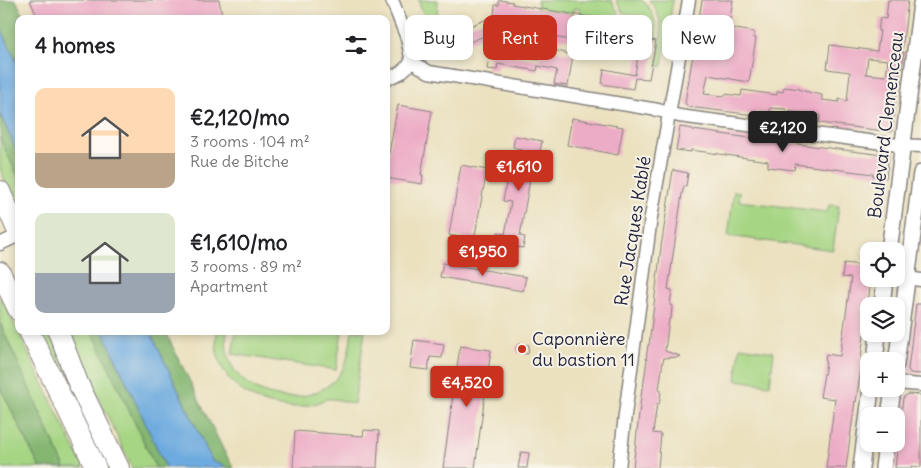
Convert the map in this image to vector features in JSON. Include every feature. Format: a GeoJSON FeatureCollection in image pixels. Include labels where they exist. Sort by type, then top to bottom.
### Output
{"type":"FeatureCollection","features":[{"type":"Feature","properties":{"kind":"main road"},"geometry":{"type":"LineString","coordinates":[[0,191],[15,226]]}},
{"type":"Feature","properties":{"kind":"main road"},"geometry":{"type":"LineString","coordinates":[[0,272],[15,303]]}},
{"type":"Feature","properties":{"kind":"main road"},"geometry":{"type":"LineString","coordinates":[[31,335],[96,468]]}},
{"type":"Feature","properties":{"kind":"main road"},"geometry":{"type":"LineString","coordinates":[[60,335],[78,383],[119,468]]}},
{"type":"Feature","properties":{"kind":"street"},"geometry":{"type":"LineString","coordinates":[[392,0],[407,38],[412,62],[429,72],[658,110],[679,116],[921,146]]}},
{"type":"Feature","properties":{"kind":"street","name":"Rue Jacques Kablé"},"geometry":{"type":"LineString","coordinates":[[619,468],[651,217],[689,0]]}},
{"type":"Feature","properties":{"kind":"street","name":"Boulevard Clemenceau"},"geometry":{"type":"LineString","coordinates":[[890,242],[921,4]]}},
{"type":"Feature","properties":{"kind":"street"},"geometry":{"type":"LineString","coordinates":[[390,77],[400,73],[412,62]]}},
{"type":"Feature","properties":{"kind":"street"},"geometry":{"type":"LineString","coordinates":[[899,352],[914,279],[921,173]]}},
{"type":"Feature","properties":{"kind":"street"},"geometry":{"type":"LineString","coordinates":[[0,244],[15,237]]}},
{"type":"Feature","properties":{"kind":"street"},"geometry":{"type":"LineString","coordinates":[[905,384],[921,385]]}},
{"type":"Feature","properties":{"kind":"street"},"geometry":{"type":"LineString","coordinates":[[860,468],[870,397]]}},
{"type":"Feature","properties":{"kind":"street"},"geometry":{"type":"LineString","coordinates":[[883,468],[885,452]]}},
{"type":"Feature","properties":{"kind":"green space"},"geometry":{"type":"Polygon","coordinates":[[[0,0],[16,0],[23,15],[15,15],[15,58],[0,26],[0,0]]]}},
{"type":"Feature","properties":{"kind":"green space"},"geometry":{"type":"Polygon","coordinates":[[[418,0],[438,0],[437,15],[424,15],[418,0]]]}},
{"type":"Feature","properties":{"kind":"green space"},"geometry":{"type":"Polygon","coordinates":[[[537,0],[611,0],[619,15],[579,15],[580,9],[575,8],[573,14],[537,9],[537,0]]]}},
{"type":"Feature","properties":{"kind":"green space"},"geometry":{"type":"Polygon","coordinates":[[[616,0],[642,0],[650,9],[654,19],[656,41],[652,40],[652,15],[623,13],[616,0]]]}},
{"type":"Feature","properties":{"kind":"green space"},"geometry":{"type":"Polygon","coordinates":[[[649,0],[673,0],[671,15],[662,15],[662,67],[657,66],[661,32],[658,15],[649,0]]]}},
{"type":"Feature","properties":{"kind":"green space"},"geometry":{"type":"Polygon","coordinates":[[[0,114],[15,147],[15,170],[0,138],[0,114]]]}},
{"type":"Feature","properties":{"kind":"green space"},"geometry":{"type":"Polygon","coordinates":[[[0,138],[15,170],[15,204],[0,169],[0,138]]]}},
{"type":"Feature","properties":{"kind":"green space"},"geometry":{"type":"Polygon","coordinates":[[[734,191],[740,192],[739,201],[827,212],[829,205],[839,206],[833,250],[728,236],[734,191]]]}},
{"type":"Feature","properties":{"kind":"green space"},"geometry":{"type":"Polygon","coordinates":[[[0,295],[15,326],[15,335],[19,335],[84,468],[65,468],[0,323],[0,295]]]}},
{"type":"Feature","properties":{"kind":"green space"},"geometry":{"type":"Polygon","coordinates":[[[0,323],[65,468],[40,468],[0,387],[0,323]]]}},
{"type":"Feature","properties":{"kind":"green space"},"geometry":{"type":"Polygon","coordinates":[[[41,335],[51,335],[113,468],[106,468],[41,335]]]}},
{"type":"Feature","properties":{"kind":"green space"},"geometry":{"type":"Polygon","coordinates":[[[70,335],[94,335],[156,468],[132,468],[70,335]]]}},
{"type":"Feature","properties":{"kind":"green space"},"geometry":{"type":"Polygon","coordinates":[[[94,335],[105,335],[166,468],[156,468],[94,335]]]}},
{"type":"Feature","properties":{"kind":"green space"},"geometry":{"type":"Polygon","coordinates":[[[152,335],[167,335],[234,468],[228,468],[212,461],[152,335]]]}},
{"type":"Feature","properties":{"kind":"green space"},"geometry":{"type":"Polygon","coordinates":[[[217,335],[227,335],[228,357],[235,371],[246,382],[259,390],[273,395],[304,396],[319,391],[331,383],[341,372],[346,362],[351,335],[364,335],[354,404],[341,400],[325,399],[307,406],[290,407],[260,401],[235,385],[226,374],[216,347],[217,335]]]}},
{"type":"Feature","properties":{"kind":"green space"},"geometry":{"type":"Polygon","coordinates":[[[235,335],[341,335],[336,370],[232,354],[235,335]]]}},
{"type":"Feature","properties":{"kind":"green space"},"geometry":{"type":"Polygon","coordinates":[[[740,347],[774,352],[770,385],[736,380],[740,347]]]}},
{"type":"Feature","properties":{"kind":"green space"},"geometry":{"type":"Polygon","coordinates":[[[0,387],[40,468],[0,468],[0,387]]]}},
{"type":"Feature","properties":{"kind":"water"},"geometry":{"type":"Polygon","coordinates":[[[0,26],[15,58],[15,147],[0,114],[0,26]]]}},
{"type":"Feature","properties":{"kind":"water"},"geometry":{"type":"Polygon","coordinates":[[[105,335],[152,335],[212,461],[228,468],[166,468],[105,335]]]}},
{"type":"Feature","properties":{"kind":"building"},"geometry":{"type":"Polygon","coordinates":[[[30,0],[219,0],[222,15],[36,15],[30,0]]]}},
{"type":"Feature","properties":{"kind":"building"},"geometry":{"type":"Polygon","coordinates":[[[499,0],[513,2],[512,4],[578,15],[567,15],[567,39],[557,38],[557,15],[494,15],[495,5],[499,5],[499,0]]]}},
{"type":"Feature","properties":{"kind":"building"},"geometry":{"type":"Polygon","coordinates":[[[702,0],[733,0],[730,15],[700,15],[702,0]]]}},
{"type":"Feature","properties":{"kind":"building"},"geometry":{"type":"Polygon","coordinates":[[[888,0],[908,0],[902,52],[904,52],[902,68],[900,67],[892,132],[819,123],[820,115],[786,111],[786,109],[770,108],[770,114],[755,112],[755,115],[688,107],[685,103],[692,60],[734,60],[734,29],[754,32],[753,38],[756,38],[749,82],[708,75],[704,94],[741,96],[742,90],[777,95],[777,91],[783,92],[784,87],[822,95],[822,100],[839,102],[839,99],[847,101],[850,72],[827,69],[830,45],[877,51],[880,18],[886,19],[888,0]],[[868,58],[866,74],[886,76],[888,60],[868,58]]]}},
{"type":"Feature","properties":{"kind":"building"},"geometry":{"type":"Polygon","coordinates":[[[483,21],[483,37],[473,41],[473,25],[483,21]]]}},
{"type":"Feature","properties":{"kind":"building"},"geometry":{"type":"Polygon","coordinates":[[[652,40],[656,41],[649,79],[635,78],[633,89],[602,84],[604,69],[635,75],[637,60],[652,60],[652,40]]]}},
{"type":"Feature","properties":{"kind":"building"},"geometry":{"type":"Polygon","coordinates":[[[557,51],[567,53],[567,60],[572,60],[568,86],[554,84],[557,70],[538,66],[537,71],[498,64],[497,70],[487,69],[489,60],[557,60],[557,51]]]}},
{"type":"Feature","properties":{"kind":"building"},"geometry":{"type":"Polygon","coordinates":[[[398,105],[432,111],[421,175],[423,175],[422,184],[390,179],[390,148],[398,105]]]}},
{"type":"Feature","properties":{"kind":"building"},"geometry":{"type":"Polygon","coordinates":[[[572,118],[623,127],[618,155],[567,145],[572,118]]]}},
{"type":"Feature","properties":{"kind":"building"},"geometry":{"type":"Polygon","coordinates":[[[680,127],[771,141],[771,139],[875,154],[889,154],[886,178],[873,176],[873,174],[795,164],[794,170],[768,167],[768,161],[691,150],[691,152],[676,150],[680,127]]]}},
{"type":"Feature","properties":{"kind":"building"},"geometry":{"type":"Polygon","coordinates":[[[515,136],[542,141],[540,152],[535,151],[520,236],[525,237],[523,248],[496,244],[498,232],[505,234],[511,202],[503,201],[507,179],[515,180],[520,149],[513,147],[515,136]]]}},
{"type":"Feature","properties":{"kind":"building"},"geometry":{"type":"Polygon","coordinates":[[[461,165],[487,170],[474,240],[449,235],[461,165]]]}},
{"type":"Feature","properties":{"kind":"building"},"geometry":{"type":"Polygon","coordinates":[[[673,170],[688,173],[686,186],[684,186],[682,194],[668,289],[672,290],[670,305],[672,306],[665,351],[680,356],[664,358],[663,361],[659,390],[661,390],[660,400],[659,404],[657,404],[653,433],[661,434],[658,468],[633,468],[642,388],[673,170]]]}},
{"type":"Feature","properties":{"kind":"building"},"geometry":{"type":"Polygon","coordinates":[[[443,263],[526,277],[523,291],[440,277],[443,263]]]}},
{"type":"Feature","properties":{"kind":"building"},"geometry":{"type":"Polygon","coordinates":[[[844,263],[860,265],[860,287],[870,287],[869,297],[860,297],[860,342],[863,342],[862,352],[860,352],[860,375],[846,468],[826,468],[835,399],[820,397],[826,354],[840,356],[851,278],[842,277],[844,263]]]}},
{"type":"Feature","properties":{"kind":"building"},"geometry":{"type":"Polygon","coordinates":[[[916,304],[921,304],[921,374],[910,373],[908,369],[916,304]]]}},
{"type":"Feature","properties":{"kind":"building"},"geometry":{"type":"Polygon","coordinates":[[[414,340],[444,344],[442,358],[430,357],[428,370],[410,368],[414,340]]]}},
{"type":"Feature","properties":{"kind":"building","name":"Caponnière du bastion 11"},"geometry":{"type":"Polygon","coordinates":[[[519,344],[529,345],[528,354],[518,353],[516,348],[519,344]]]}},
{"type":"Feature","properties":{"kind":"building"},"geometry":{"type":"Polygon","coordinates":[[[460,346],[491,350],[475,468],[443,468],[460,346]]]}},
{"type":"Feature","properties":{"kind":"building"},"geometry":{"type":"Polygon","coordinates":[[[908,394],[921,395],[921,467],[895,468],[897,452],[905,452],[905,407],[902,407],[905,396],[908,394]]]}},
{"type":"Feature","properties":{"kind":"building"},"geometry":{"type":"Polygon","coordinates":[[[364,430],[379,431],[377,468],[293,468],[295,431],[363,436],[364,430]]]}},
{"type":"Feature","properties":{"kind":"building"},"geometry":{"type":"Polygon","coordinates":[[[521,452],[529,453],[527,468],[518,468],[521,452]]]}},
{"type":"Feature","properties":{"kind":"place","name":"Caponnière du bastion 11"},"geometry":{"type":"Point","coordinates":[522,349]}}]}
